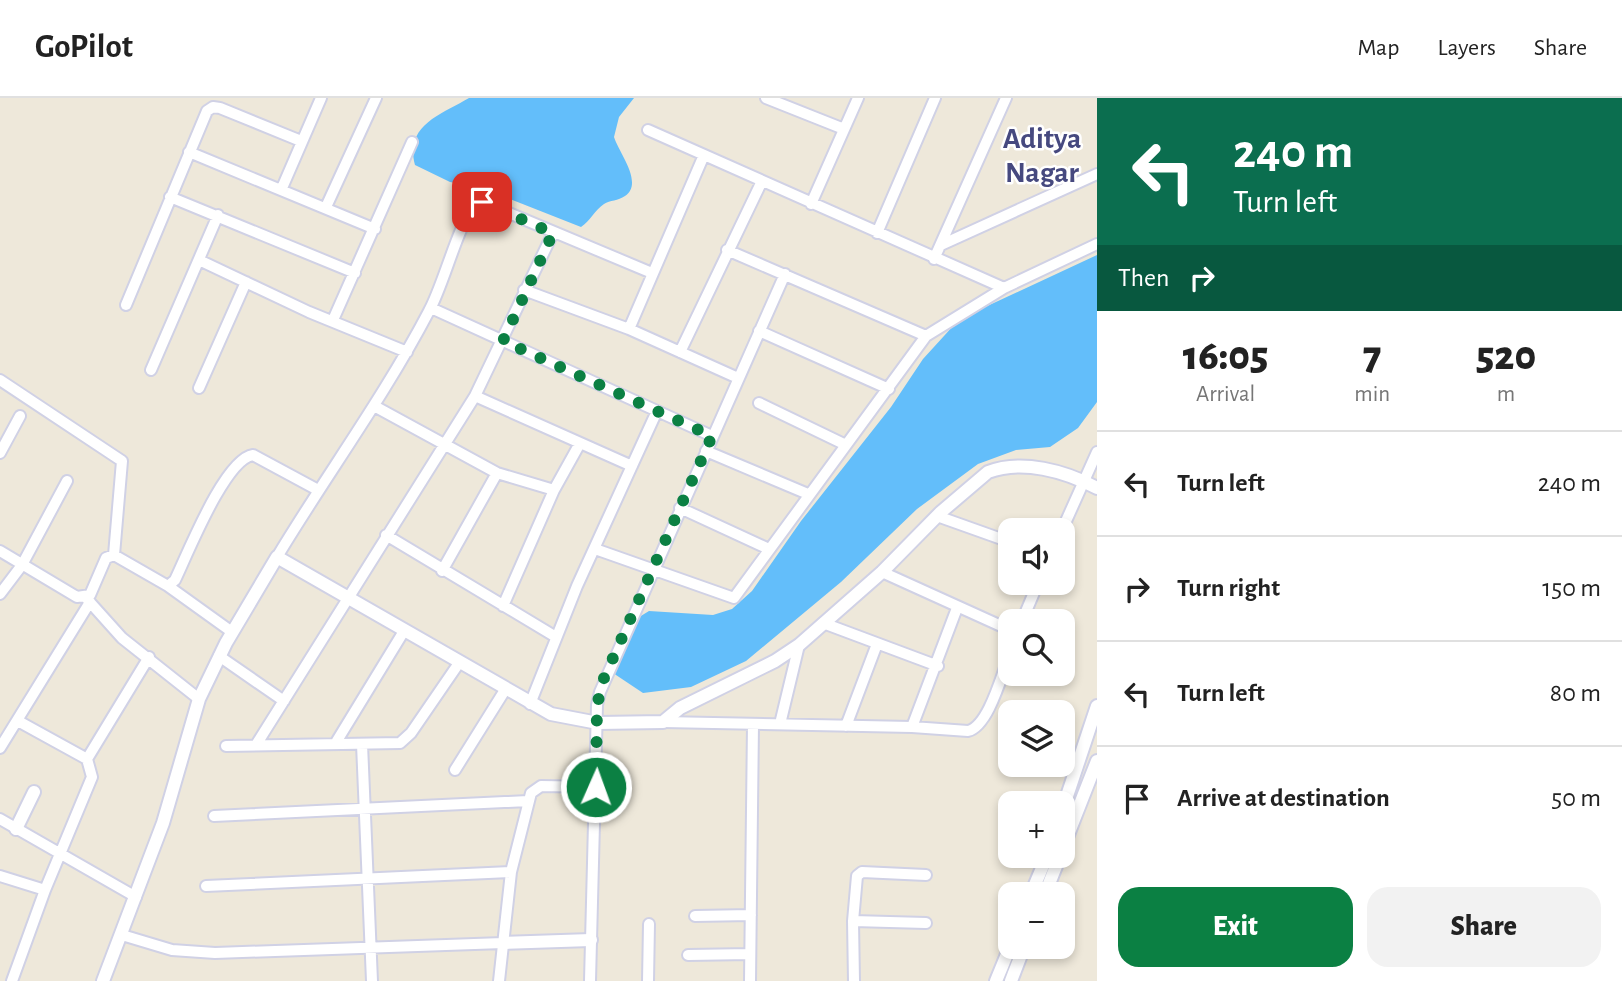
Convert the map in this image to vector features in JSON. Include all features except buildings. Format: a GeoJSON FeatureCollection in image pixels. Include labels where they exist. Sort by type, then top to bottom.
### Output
{"type":"FeatureCollection","features":[{"type":"Feature","properties":{"kind":"street"},"geometry":{"type":"LineString","coordinates":[[282,188],[321,98]]}},
{"type":"Feature","properties":{"kind":"street"},"geometry":{"type":"LineString","coordinates":[[326,207],[376,98]]}},
{"type":"Feature","properties":{"kind":"street"},"geometry":{"type":"LineString","coordinates":[[766,98],[844,129]]}},
{"type":"Feature","properties":{"kind":"street"},"geometry":{"type":"LineString","coordinates":[[811,204],[858,98]]}},
{"type":"Feature","properties":{"kind":"street"},"geometry":{"type":"LineString","coordinates":[[877,233],[935,98]]}},
{"type":"Feature","properties":{"kind":"street"},"geometry":{"type":"LineString","coordinates":[[934,259],[1006,98]]}},
{"type":"Feature","properties":{"kind":"street"},"geometry":{"type":"LineString","coordinates":[[126,305],[205,114],[213,107],[301,141]]}},
{"type":"Feature","properties":{"kind":"street"},"geometry":{"type":"LineString","coordinates":[[648,130],[1004,288]]}},
{"type":"Feature","properties":{"kind":"street"},"geometry":{"type":"LineString","coordinates":[[333,320],[412,142]]}},
{"type":"Feature","properties":{"kind":"street"},"geometry":{"type":"LineString","coordinates":[[189,152],[282,188],[375,229]]}},
{"type":"Feature","properties":{"kind":"street"},"geometry":{"type":"LineString","coordinates":[[629,329],[704,155]]}},
{"type":"Feature","properties":{"kind":"street"},"geometry":{"type":"LineString","coordinates":[[942,245],[1097,174]]}},
{"type":"Feature","properties":{"kind":"street"},"geometry":{"type":"LineString","coordinates":[[680,352],[762,181]]}},
{"type":"Feature","properties":{"kind":"street"},"geometry":{"type":"LineString","coordinates":[[170,197],[355,272]]}},
{"type":"Feature","properties":{"kind":"street"},"geometry":{"type":"LineString","coordinates":[[103,981],[175,785],[199,699],[219,656],[318,490],[376,407],[431,308],[475,204],[485,203],[652,273]]}},
{"type":"Feature","properties":{"kind":"street"},"geometry":{"type":"LineString","coordinates":[[151,370],[218,215]]}},
{"type":"Feature","properties":{"kind":"street"},"geometry":{"type":"LineString","coordinates":[[257,745],[475,396],[553,233]]}},
{"type":"Feature","properties":{"kind":"street"},"geometry":{"type":"LineString","coordinates":[[595,549],[730,599],[736,597],[808,494],[926,336],[1004,288],[1097,244]]}},
{"type":"Feature","properties":{"kind":"street"},"geometry":{"type":"LineString","coordinates":[[727,250],[926,336]]}},
{"type":"Feature","properties":{"kind":"street"},"geometry":{"type":"LineString","coordinates":[[199,260],[407,352]]}},
{"type":"Feature","properties":{"kind":"street"},"geometry":{"type":"LineString","coordinates":[[590,981],[597,705],[604,678],[785,274]]}},
{"type":"Feature","properties":{"kind":"street"},"geometry":{"type":"LineString","coordinates":[[199,388],[246,282]]}},
{"type":"Feature","properties":{"kind":"street"},"geometry":{"type":"LineString","coordinates":[[524,290],[629,329],[738,378]]}},
{"type":"Feature","properties":{"kind":"street"},"geometry":{"type":"LineString","coordinates":[[431,308],[712,436]]}},
{"type":"Feature","properties":{"kind":"street"},"geometry":{"type":"LineString","coordinates":[[759,331],[889,389]]}},
{"type":"Feature","properties":{"kind":"street"},"geometry":{"type":"LineString","coordinates":[[0,380],[122,461],[114,555]]}},
{"type":"Feature","properties":{"kind":"street"},"geometry":{"type":"LineString","coordinates":[[475,396],[579,445],[632,466]]}},
{"type":"Feature","properties":{"kind":"street"},"geometry":{"type":"LineString","coordinates":[[760,402],[846,445]]}},
{"type":"Feature","properties":{"kind":"street"},"geometry":{"type":"LineString","coordinates":[[376,407],[497,473],[554,490]]}},
{"type":"Feature","properties":{"kind":"street"},"geometry":{"type":"LineString","coordinates":[[530,704],[556,638],[657,411]]}},
{"type":"Feature","properties":{"kind":"street"},"geometry":{"type":"LineString","coordinates":[[0,453],[20,416]]}},
{"type":"Feature","properties":{"kind":"street"},"geometry":{"type":"LineString","coordinates":[[503,606],[554,490],[579,445]]}},
{"type":"Feature","properties":{"kind":"street"},"geometry":{"type":"LineString","coordinates":[[706,451],[808,494]]}},
{"type":"Feature","properties":{"kind":"street"},"geometry":{"type":"LineString","coordinates":[[1067,518],[1097,452]]}},
{"type":"Feature","properties":{"kind":"street"},"geometry":{"type":"LineString","coordinates":[[168,586],[175,580],[229,474],[245,457],[253,454],[318,490]]}},
{"type":"Feature","properties":{"kind":"street"},"geometry":{"type":"LineString","coordinates":[[663,722],[680,708],[752,674],[799,645],[882,572],[980,477],[1004,465],[1042,469],[1097,488]]}},
{"type":"Feature","properties":{"kind":"street"},"geometry":{"type":"LineString","coordinates":[[442,571],[497,473]]}},
{"type":"Feature","properties":{"kind":"street"},"geometry":{"type":"LineString","coordinates":[[0,594],[22,565],[67,481]]}},
{"type":"Feature","properties":{"kind":"street"},"geometry":{"type":"LineString","coordinates":[[680,508],[769,549]]}},
{"type":"Feature","properties":{"kind":"street"},"geometry":{"type":"LineString","coordinates":[[937,516],[998,538]]}},
{"type":"Feature","properties":{"kind":"street"},"geometry":{"type":"LineString","coordinates":[[386,535],[556,638]]}},
{"type":"Feature","properties":{"kind":"street"},"geometry":{"type":"LineString","coordinates":[[0,551],[71,594],[88,599],[122,638],[199,699]]}},
{"type":"Feature","properties":{"kind":"street"},"geometry":{"type":"LineString","coordinates":[[114,555],[168,586],[232,632]]}},
{"type":"Feature","properties":{"kind":"street"},"geometry":{"type":"LineString","coordinates":[[0,748],[88,599],[106,558],[114,555]]}},
{"type":"Feature","properties":{"kind":"street"},"geometry":{"type":"LineString","coordinates":[[277,557],[530,704],[551,714],[598,723],[780,724],[975,730],[985,717],[998,684]]}},
{"type":"Feature","properties":{"kind":"street"},"geometry":{"type":"LineString","coordinates":[[882,572],[998,625]]}},
{"type":"Feature","properties":{"kind":"street"},"geometry":{"type":"LineString","coordinates":[[912,727],[938,666],[957,608]]}},
{"type":"Feature","properties":{"kind":"street"},"geometry":{"type":"LineString","coordinates":[[822,623],[938,666]]}},
{"type":"Feature","properties":{"kind":"street"},"geometry":{"type":"LineString","coordinates":[[335,744],[404,631]]}},
{"type":"Feature","properties":{"kind":"street"},"geometry":{"type":"LineString","coordinates":[[846,726],[877,644]]}},
{"type":"Feature","properties":{"kind":"street"},"geometry":{"type":"LineString","coordinates":[[780,724],[799,645]]}},
{"type":"Feature","properties":{"kind":"street"},"geometry":{"type":"LineString","coordinates":[[219,656],[284,701]]}},
{"type":"Feature","properties":{"kind":"street"},"geometry":{"type":"LineString","coordinates":[[87,759],[149,657]]}},
{"type":"Feature","properties":{"kind":"street"},"geometry":{"type":"LineString","coordinates":[[226,746],[404,741],[459,663]]}},
{"type":"Feature","properties":{"kind":"street"},"geometry":{"type":"LineString","coordinates":[[455,770],[505,690]]}},
{"type":"Feature","properties":{"kind":"street"},"geometry":{"type":"LineString","coordinates":[[1069,791],[1097,706]]}},
{"type":"Feature","properties":{"kind":"street"},"geometry":{"type":"LineString","coordinates":[[0,723],[15,726],[87,759],[92,770],[90,788],[59,855],[12,981]]}},
{"type":"Feature","properties":{"kind":"street"},"geometry":{"type":"LineString","coordinates":[[750,981],[753,724]]}},
{"type":"Feature","properties":{"kind":"street"},"geometry":{"type":"LineString","coordinates":[[362,744],[372,981]]}},
{"type":"Feature","properties":{"kind":"street"},"geometry":{"type":"LineString","coordinates":[[1075,817],[1097,761]]}},
{"type":"Feature","properties":{"kind":"street"},"geometry":{"type":"LineString","coordinates":[[499,981],[512,872],[528,801],[536,788],[541,786],[596,787]]}},
{"type":"Feature","properties":{"kind":"street"},"geometry":{"type":"LineString","coordinates":[[16,829],[34,792]]}},
{"type":"Feature","properties":{"kind":"street"},"geometry":{"type":"LineString","coordinates":[[214,816],[528,801]]}},
{"type":"Feature","properties":{"kind":"street"},"geometry":{"type":"LineString","coordinates":[[0,819],[136,897]]}},
{"type":"Feature","properties":{"kind":"street"},"geometry":{"type":"LineString","coordinates":[[206,886],[512,872]]}},
{"type":"Feature","properties":{"kind":"street"},"geometry":{"type":"LineString","coordinates":[[854,981],[853,921],[855,879],[859,873],[926,875]]}},
{"type":"Feature","properties":{"kind":"street"},"geometry":{"type":"LineString","coordinates":[[0,876],[46,890]]}},
{"type":"Feature","properties":{"kind":"street"},"geometry":{"type":"LineString","coordinates":[[695,916],[751,915]]}},
{"type":"Feature","properties":{"kind":"street"},"geometry":{"type":"LineString","coordinates":[[853,921],[926,923]]}},
{"type":"Feature","properties":{"kind":"street"},"geometry":{"type":"LineString","coordinates":[[648,981],[649,925]]}},
{"type":"Feature","properties":{"kind":"street"},"geometry":{"type":"LineString","coordinates":[[122,935],[192,952],[591,940]]}},
{"type":"Feature","properties":{"kind":"street"},"geometry":{"type":"LineString","coordinates":[[688,955],[750,954]]}},
{"type":"Feature","properties":{"kind":"street"},"geometry":{"type":"LineString","coordinates":[[996,981],[1005,959]]}},
{"type":"Feature","properties":{"kind":"street"},"geometry":{"type":"LineString","coordinates":[[1011,981],[1019,959]]}},
{"type":"Feature","properties":{"kind":"water"},"geometry":{"type":"Polygon","coordinates":[[[469,98],[634,98],[619,117],[614,137],[631,176],[630,190],[622,198],[604,204],[581,227],[479,187],[450,182],[415,165],[413,151],[420,130],[437,116],[469,98]]]}},
{"type":"Feature","properties":{"kind":"water"},"geometry":{"type":"Polygon","coordinates":[[[1097,255],[1097,402],[1078,428],[1050,447],[1016,450],[978,464],[917,509],[841,582],[746,661],[691,687],[643,693],[613,673],[631,622],[649,611],[713,615],[732,609],[752,591],[801,521],[891,407],[923,359],[954,325],[983,308],[1097,255]]]}},
{"type":"Feature","properties":{"kind":"district","name":"Aditya Nagar"},"geometry":{"type":"Point","coordinates":[1042,156]}},
{"type":"Feature","properties":{"kind":"route"},"geometry":{"type":"LineString","coordinates":[[482,202],[553,233],[524,290],[503,341],[712,436],[604,678],[597,705],[596,787]]}}]}
